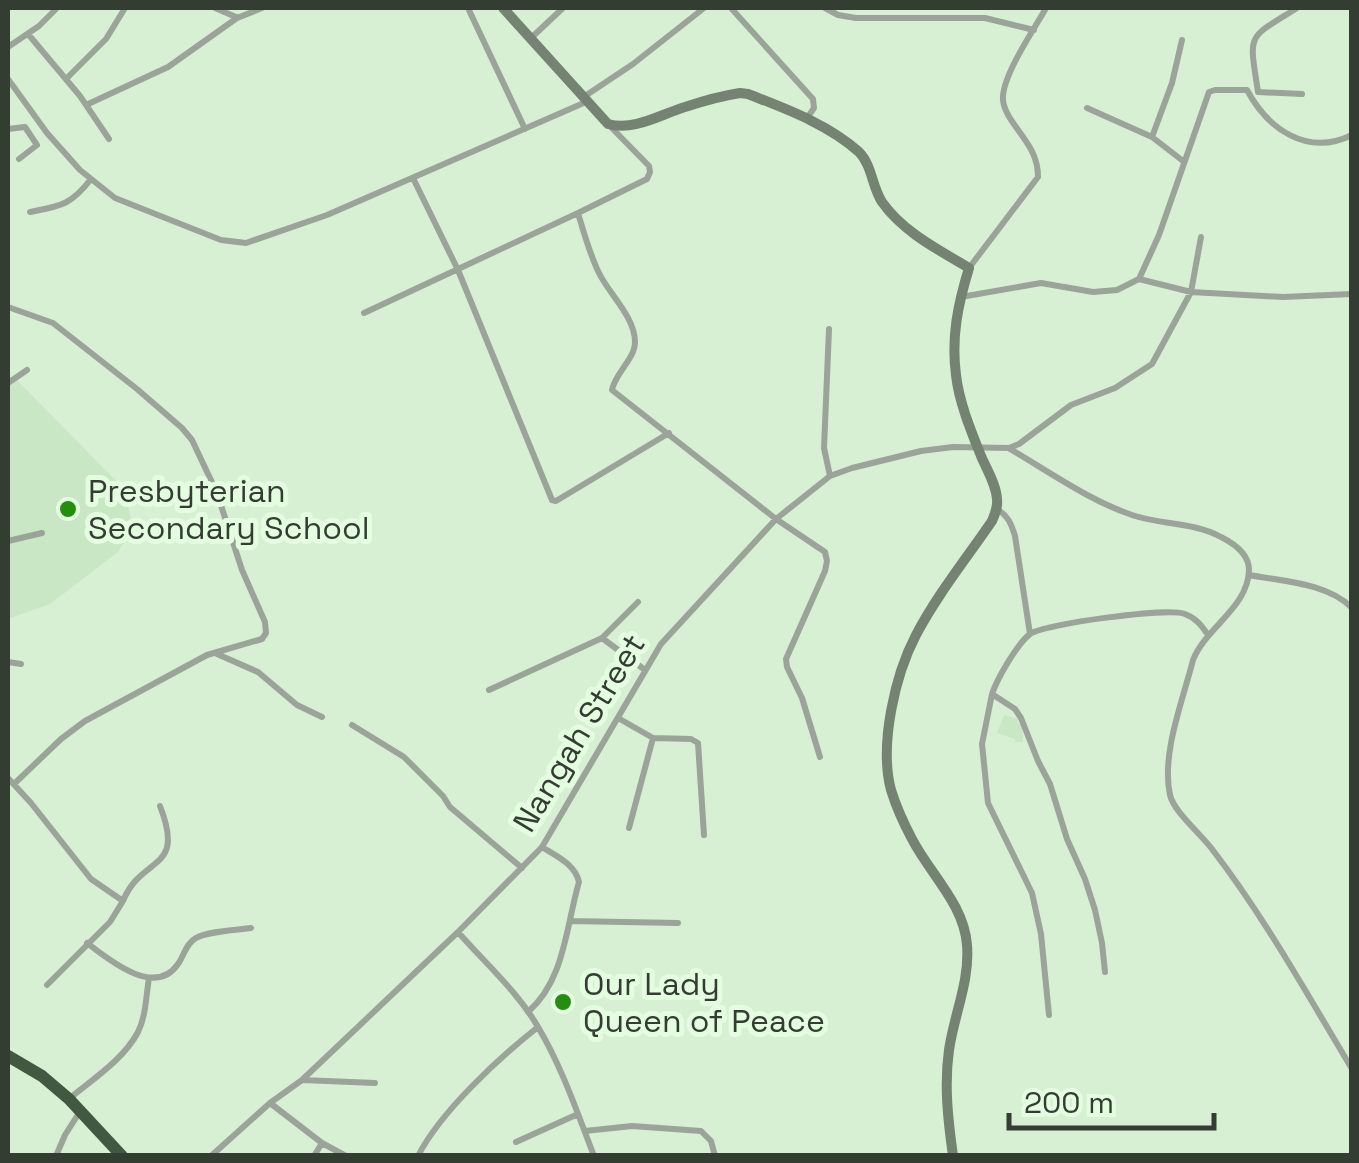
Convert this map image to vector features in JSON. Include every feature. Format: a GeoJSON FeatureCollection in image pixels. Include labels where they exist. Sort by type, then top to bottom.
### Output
{"type":"FeatureCollection","features":[{"type":"Feature","properties":{"kind":"highway"},"geometry":{"type":"LineString","coordinates":[[8,1056],[42,1076],[69,1099],[122,1156]]}},
{"type":"Feature","properties":{"kind":"street"},"geometry":{"type":"LineString","coordinates":[[66,79],[106,39],[126,8]]}},
{"type":"Feature","properties":{"kind":"street"},"geometry":{"type":"LineString","coordinates":[[214,8],[237,18]]}},
{"type":"Feature","properties":{"kind":"street"},"geometry":{"type":"LineString","coordinates":[[86,106],[168,67],[237,18],[262,8]]}},
{"type":"Feature","properties":{"kind":"street"},"geometry":{"type":"LineString","coordinates":[[468,8],[525,129]]}},
{"type":"Feature","properties":{"kind":"street"},"geometry":{"type":"LineString","coordinates":[[364,313],[647,179],[649,166],[503,8]]}},
{"type":"Feature","properties":{"kind":"street"},"geometry":{"type":"LineString","coordinates":[[531,38],[563,8]]}},
{"type":"Feature","properties":{"kind":"street"},"geometry":{"type":"LineString","coordinates":[[8,79],[80,170],[115,198],[220,240],[246,243],[327,215],[584,100],[704,8]]}},
{"type":"Feature","properties":{"kind":"street"},"geometry":{"type":"LineString","coordinates":[[730,8],[813,99],[814,108],[807,118]]}},
{"type":"Feature","properties":{"kind":"street"},"geometry":{"type":"LineString","coordinates":[[825,8],[856,18],[986,18],[1034,30]]}},
{"type":"Feature","properties":{"kind":"street"},"geometry":{"type":"LineString","coordinates":[[953,1156],[946,1079],[952,1031],[968,963],[968,944],[956,909],[911,837],[892,791],[888,740],[902,666],[915,637],[997,508],[994,484],[978,449],[956,377],[955,328],[969,268],[1038,177],[1034,154],[1007,114],[1003,101],[1012,67],[1046,8]]}},
{"type":"Feature","properties":{"kind":"street"},"geometry":{"type":"LineString","coordinates":[[1258,92],[1251,47],[1254,38],[1298,8]]}},
{"type":"Feature","properties":{"kind":"street"},"geometry":{"type":"LineString","coordinates":[[8,46],[40,26],[56,9]]}},
{"type":"Feature","properties":{"kind":"street"},"geometry":{"type":"LineString","coordinates":[[28,34],[109,139]]}},
{"type":"Feature","properties":{"kind":"street"},"geometry":{"type":"LineString","coordinates":[[1152,137],[1172,83],[1182,40]]}},
{"type":"Feature","properties":{"kind":"street"},"geometry":{"type":"LineString","coordinates":[[1247,90],[1261,113],[1291,137],[1318,143],[1352,135]]}},
{"type":"Feature","properties":{"kind":"street"},"geometry":{"type":"LineString","coordinates":[[960,297],[1041,283],[1092,292],[1117,290],[1139,279],[1209,92],[1302,94]]}},
{"type":"Feature","properties":{"kind":"street"},"geometry":{"type":"LineString","coordinates":[[608,124],[633,126],[684,107],[748,94],[807,118],[857,151],[878,196],[902,224],[969,268]]}},
{"type":"Feature","properties":{"kind":"street"},"geometry":{"type":"LineString","coordinates":[[1087,108],[1152,137],[1184,162]]}},
{"type":"Feature","properties":{"kind":"street"},"geometry":{"type":"LineString","coordinates":[[8,128],[25,127],[37,146],[19,159]]}},
{"type":"Feature","properties":{"kind":"street"},"geometry":{"type":"LineString","coordinates":[[30,212],[64,206],[78,196],[90,178]]}},
{"type":"Feature","properties":{"kind":"street"},"geometry":{"type":"LineString","coordinates":[[413,178],[458,270],[552,500],[668,433]]}},
{"type":"Feature","properties":{"kind":"street"},"geometry":{"type":"LineString","coordinates":[[578,214],[598,272],[634,336],[635,346],[612,390],[776,519],[825,552],[827,561],[786,660],[811,722],[820,757]]}},
{"type":"Feature","properties":{"kind":"street"},"geometry":{"type":"LineString","coordinates":[[1009,448],[1071,405],[1115,388],[1152,364],[1191,292],[1200,237]]}},
{"type":"Feature","properties":{"kind":"street"},"geometry":{"type":"LineString","coordinates":[[1139,279],[1191,292],[1298,297],[1352,294]]}},
{"type":"Feature","properties":{"kind":"street"},"geometry":{"type":"LineString","coordinates":[[8,307],[53,322],[137,389],[192,440],[217,493],[264,622],[266,633],[262,639],[214,652],[85,721],[11,782],[91,879],[123,901]]}},
{"type":"Feature","properties":{"kind":"street"},"geometry":{"type":"LineString","coordinates":[[829,329],[824,448],[830,476]]}},
{"type":"Feature","properties":{"kind":"street"},"geometry":{"type":"LineString","coordinates":[[8,383],[26,370]]}},
{"type":"Feature","properties":{"kind":"street","name":"Nangah Street"},"geometry":{"type":"LineString","coordinates":[[211,1156],[302,1080],[542,847],[668,636],[776,519],[830,476],[887,458],[953,447],[1009,448]]}},
{"type":"Feature","properties":{"kind":"street"},"geometry":{"type":"LineString","coordinates":[[1009,448],[1114,508],[1199,528],[1242,550],[1249,575],[1240,600],[1198,646],[1192,660],[1168,757],[1171,797],[1176,809],[1196,828],[1262,918],[1352,1069]]}},
{"type":"Feature","properties":{"kind":"street"},"geometry":{"type":"LineString","coordinates":[[997,508],[1011,522],[1015,536],[1030,634]]}},
{"type":"Feature","properties":{"kind":"street"},"geometry":{"type":"LineString","coordinates":[[8,541],[42,533]]}},
{"type":"Feature","properties":{"kind":"street"},"geometry":{"type":"LineString","coordinates":[[1249,575],[1330,593],[1352,608]]}},
{"type":"Feature","properties":{"kind":"street"},"geometry":{"type":"LineString","coordinates":[[489,690],[602,638],[638,602]]}},
{"type":"Feature","properties":{"kind":"street"},"geometry":{"type":"LineString","coordinates":[[1049,1016],[1041,934],[1032,893],[988,803],[982,744],[992,694],[1002,671],[1030,634],[1093,620],[1165,611],[1187,614],[1208,635]]}},
{"type":"Feature","properties":{"kind":"street"},"geometry":{"type":"LineString","coordinates":[[602,638],[645,670]]}},
{"type":"Feature","properties":{"kind":"street"},"geometry":{"type":"LineString","coordinates":[[214,652],[258,672],[297,705],[322,717]]}},
{"type":"Feature","properties":{"kind":"street"},"geometry":{"type":"LineString","coordinates":[[8,662],[21,664]]}},
{"type":"Feature","properties":{"kind":"street"},"geometry":{"type":"LineString","coordinates":[[992,694],[1015,709],[1021,718],[1050,784],[1095,910],[1105,972]]}},
{"type":"Feature","properties":{"kind":"street"},"geometry":{"type":"LineString","coordinates":[[618,718],[653,738],[691,739],[698,743],[704,834]]}},
{"type":"Feature","properties":{"kind":"street"},"geometry":{"type":"LineString","coordinates":[[352,725],[404,757],[450,807],[522,868]]}},
{"type":"Feature","properties":{"kind":"street"},"geometry":{"type":"LineString","coordinates":[[629,828],[653,738]]}},
{"type":"Feature","properties":{"kind":"street"},"geometry":{"type":"LineString","coordinates":[[47,985],[110,922],[134,880],[161,860],[167,850],[168,827],[160,806]]}},
{"type":"Feature","properties":{"kind":"street"},"geometry":{"type":"LineString","coordinates":[[528,1012],[547,993],[564,948],[578,882],[577,873],[542,847]]}},
{"type":"Feature","properties":{"kind":"street"},"geometry":{"type":"LineString","coordinates":[[570,921],[678,923]]}},
{"type":"Feature","properties":{"kind":"street"},"geometry":{"type":"LineString","coordinates":[[87,944],[124,968],[149,978],[169,973],[197,937],[252,928]]}},
{"type":"Feature","properties":{"kind":"street"},"geometry":{"type":"LineString","coordinates":[[458,932],[538,1027],[594,1156]]}},
{"type":"Feature","properties":{"kind":"street"},"geometry":{"type":"LineString","coordinates":[[69,1099],[130,1044],[144,1014],[149,978]]}},
{"type":"Feature","properties":{"kind":"street"},"geometry":{"type":"LineString","coordinates":[[418,1156],[444,1118],[507,1052],[538,1027]]}},
{"type":"Feature","properties":{"kind":"street"},"geometry":{"type":"LineString","coordinates":[[302,1080],[375,1084]]}},
{"type":"Feature","properties":{"kind":"street"},"geometry":{"type":"LineString","coordinates":[[270,1103],[346,1156]]}},
{"type":"Feature","properties":{"kind":"street"},"geometry":{"type":"LineString","coordinates":[[56,1156],[81,1110]]}},
{"type":"Feature","properties":{"kind":"street"},"geometry":{"type":"LineString","coordinates":[[516,1142],[578,1114]]}},
{"type":"Feature","properties":{"kind":"street"},"geometry":{"type":"LineString","coordinates":[[585,1132],[632,1126],[701,1131],[711,1140],[714,1156]]}},
{"type":"Feature","properties":{"kind":"street"},"geometry":{"type":"LineString","coordinates":[[314,1156],[322,1142]]}},
{"type":"Feature","properties":{"kind":"shaded area","name":"Presbyterian Secondary School"},"geometry":{"type":"Polygon","coordinates":[[[16,379],[124,489],[133,528],[118,552],[50,604],[8,619],[8,385],[16,379]]]}},
{"type":"Feature","properties":{"kind":"shaded area"},"geometry":{"type":"Polygon","coordinates":[[[1004,715],[1022,724],[1023,742],[997,733],[1004,715]]]}},
{"type":"Feature","properties":{"kind":"place","name":"Presbyterian Secondary School"},"geometry":{"type":"Point","coordinates":[68,509]}},
{"type":"Feature","properties":{"kind":"place","name":"Our Lady Queen of Peace"},"geometry":{"type":"Point","coordinates":[563,1002]}}]}
